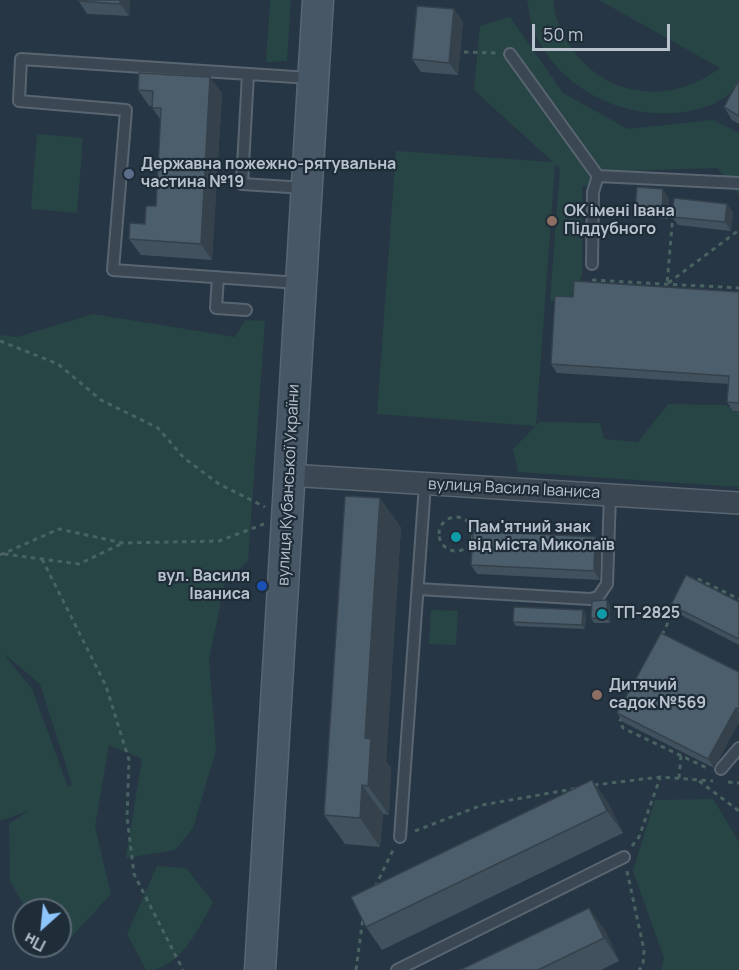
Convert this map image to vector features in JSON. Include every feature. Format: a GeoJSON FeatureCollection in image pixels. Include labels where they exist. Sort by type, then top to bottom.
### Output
{"type":"FeatureCollection","features":[{"type":"Feature","properties":{"kind":"street","name":"вулиця Кубанської України"},"geometry":{"type":"LineString","coordinates":[[260,970],[318,0]]}},
{"type":"Feature","properties":{"kind":"street","name":"вулиця Василя Іваниса"},"geometry":{"type":"LineString","coordinates":[[289,475],[739,502]]}},
{"type":"Feature","properties":{"kind":"lane"},"geometry":{"type":"LineString","coordinates":[[510,54],[598,176]]}},
{"type":"Feature","properties":{"kind":"lane"},"geometry":{"type":"LineString","coordinates":[[301,283],[113,270],[126,110],[19,101],[21,59],[314,78]]}},
{"type":"Feature","properties":{"kind":"lane"},"geometry":{"type":"LineString","coordinates":[[248,74],[242,184],[307,188]]}},
{"type":"Feature","properties":{"kind":"lane"},"geometry":{"type":"LineString","coordinates":[[598,176],[739,183]]}},
{"type":"Feature","properties":{"kind":"lane"},"geometry":{"type":"LineString","coordinates":[[592,264],[593,192],[598,176]]}},
{"type":"Feature","properties":{"kind":"lane"},"geometry":{"type":"LineString","coordinates":[[218,277],[216,308],[246,310]]}},
{"type":"Feature","properties":{"kind":"lane"},"geometry":{"type":"LineString","coordinates":[[400,837],[425,484]]}},
{"type":"Feature","properties":{"kind":"lane"},"geometry":{"type":"LineString","coordinates":[[418,589],[598,597],[607,584],[610,495]]}},
{"type":"Feature","properties":{"kind":"lane"},"geometry":{"type":"LineString","coordinates":[[721,769],[739,748]]}},
{"type":"Feature","properties":{"kind":"lane"},"geometry":{"type":"LineString","coordinates":[[397,970],[624,857]]}},
{"type":"Feature","properties":{"kind":"path"},"geometry":{"type":"LineString","coordinates":[[464,52],[510,54]]}},
{"type":"Feature","properties":{"kind":"path"},"geometry":{"type":"LineString","coordinates":[[667,284],[676,180]]}},
{"type":"Feature","properties":{"kind":"path"},"geometry":{"type":"LineString","coordinates":[[667,284],[739,230]]}},
{"type":"Feature","properties":{"kind":"path"},"geometry":{"type":"LineString","coordinates":[[592,264],[590,280],[739,288]]}},
{"type":"Feature","properties":{"kind":"path"},"geometry":{"type":"LineString","coordinates":[[0,341],[58,363],[101,400],[158,428],[184,458],[219,484],[269,509]]}},
{"type":"Feature","properties":{"kind":"path"},"geometry":{"type":"LineString","coordinates":[[458,517],[469,523],[473,536],[465,548],[452,550],[441,543],[439,531],[445,520],[458,517]]}},
{"type":"Feature","properties":{"kind":"path"},"geometry":{"type":"LineString","coordinates":[[2,554],[59,529],[123,543],[219,541],[270,522]]}},
{"type":"Feature","properties":{"kind":"path"},"geometry":{"type":"LineString","coordinates":[[2,554],[79,564],[123,543]]}},
{"type":"Feature","properties":{"kind":"path"},"geometry":{"type":"LineString","coordinates":[[42,559],[106,686],[129,760],[127,817],[134,874],[183,970]]}},
{"type":"Feature","properties":{"kind":"path"},"geometry":{"type":"LineString","coordinates":[[684,589],[689,579],[696,578],[739,599]]}},
{"type":"Feature","properties":{"kind":"path"},"geometry":{"type":"LineString","coordinates":[[659,640],[679,599]]}},
{"type":"Feature","properties":{"kind":"path"},"geometry":{"type":"LineString","coordinates":[[625,711],[620,721],[623,728],[713,771],[721,769]]}},
{"type":"Feature","properties":{"kind":"path"},"geometry":{"type":"LineString","coordinates":[[679,778],[681,755]]}},
{"type":"Feature","properties":{"kind":"path"},"geometry":{"type":"LineString","coordinates":[[639,837],[660,777]]}},
{"type":"Feature","properties":{"kind":"path"},"geometry":{"type":"LineString","coordinates":[[374,889],[400,837],[482,805],[610,782],[660,777],[739,783]]}},
{"type":"Feature","properties":{"kind":"path"},"geometry":{"type":"LineString","coordinates":[[698,780],[739,811]]}},
{"type":"Feature","properties":{"kind":"path"},"geometry":{"type":"LineString","coordinates":[[624,857],[645,950],[644,965],[639,970]]}},
{"type":"Feature","properties":{"kind":"path"},"geometry":{"type":"LineString","coordinates":[[356,970],[364,909]]}},
{"type":"Feature","properties":{"kind":"green space"},"geometry":{"type":"Polygon","coordinates":[[[270,0],[291,0],[287,61],[266,62],[270,0]]]}},
{"type":"Feature","properties":{"kind":"green space"},"geometry":{"type":"Polygon","coordinates":[[[527,0],[554,0],[561,31],[585,64],[602,77],[621,86],[641,91],[661,91],[681,88],[701,80],[720,68],[599,0],[739,0],[739,88],[711,105],[686,112],[659,113],[633,110],[608,102],[585,90],[564,74],[547,54],[533,27],[527,0]]]}},
{"type":"Feature","properties":{"kind":"green space"},"geometry":{"type":"Polygon","coordinates":[[[510,17],[563,93],[628,129],[713,120],[739,133],[739,195],[717,168],[625,171],[582,187],[582,276],[569,299],[550,301],[560,168],[555,165],[536,425],[541,422],[600,423],[604,439],[638,442],[668,404],[726,405],[739,410],[739,487],[518,472],[513,449],[536,426],[377,414],[396,151],[553,162],[474,90],[480,26],[510,17]]]}},
{"type":"Feature","properties":{"kind":"green space"},"geometry":{"type":"Polygon","coordinates":[[[37,134],[83,138],[77,213],[31,209],[37,134]]]}},
{"type":"Feature","properties":{"kind":"green space"},"geometry":{"type":"Polygon","coordinates":[[[93,314],[235,337],[245,320],[265,321],[248,561],[225,582],[209,659],[216,750],[193,828],[175,850],[126,858],[142,759],[109,745],[95,827],[111,894],[72,936],[72,898],[20,898],[10,881],[9,824],[30,810],[0,821],[0,335],[17,337],[93,314]],[[3,653],[32,689],[68,787],[72,784],[40,684],[3,653]]]}},
{"type":"Feature","properties":{"kind":"green space"},"geometry":{"type":"Polygon","coordinates":[[[431,610],[458,611],[456,645],[429,644],[431,610]]]}},
{"type":"Feature","properties":{"kind":"green space"},"geometry":{"type":"Polygon","coordinates":[[[713,799],[739,842],[739,970],[661,970],[664,958],[633,871],[655,800],[713,799]]]}},
{"type":"Feature","properties":{"kind":"green space"},"geometry":{"type":"Polygon","coordinates":[[[157,866],[186,868],[213,902],[187,946],[169,963],[146,970],[127,934],[157,866]]]}},
{"type":"Feature","properties":{"kind":"building"},"geometry":{"type":"Polygon","coordinates":[[[120,0],[120,4],[78,1],[120,0]]]}},
{"type":"Feature","properties":{"kind":"building"},"geometry":{"type":"Polygon","coordinates":[[[417,6],[454,9],[449,63],[412,59],[417,6]]]}},
{"type":"Feature","properties":{"kind":"building"},"geometry":{"type":"Polygon","coordinates":[[[139,73],[210,77],[201,244],[129,239],[130,223],[145,224],[146,206],[156,206],[161,108],[152,108],[153,91],[138,90],[139,73]]]}},
{"type":"Feature","properties":{"kind":"building"},"geometry":{"type":"Polygon","coordinates":[[[739,80],[739,116],[724,107],[739,80]]]}},
{"type":"Feature","properties":{"kind":"building"},"geometry":{"type":"Polygon","coordinates":[[[637,187],[663,189],[662,210],[635,208],[637,187]]]}},
{"type":"Feature","properties":{"kind":"building"},"geometry":{"type":"Polygon","coordinates":[[[674,198],[727,204],[725,222],[672,217],[674,198]]]}},
{"type":"Feature","properties":{"kind":"building"},"geometry":{"type":"Polygon","coordinates":[[[574,281],[739,292],[739,403],[727,402],[729,376],[551,364],[555,296],[573,297],[574,281]]]}},
{"type":"Feature","properties":{"kind":"building"},"geometry":{"type":"Polygon","coordinates":[[[345,496],[380,498],[365,738],[371,739],[368,786],[362,785],[360,818],[324,815],[345,496]]]}},
{"type":"Feature","properties":{"kind":"building"},"geometry":{"type":"Polygon","coordinates":[[[473,531],[595,537],[594,571],[471,565],[473,531]]]}},
{"type":"Feature","properties":{"kind":"building"},"geometry":{"type":"Polygon","coordinates":[[[686,575],[739,602],[739,639],[671,605],[686,575]]]}},
{"type":"Feature","properties":{"kind":"building","name":"ТП-2825"},"geometry":{"type":"Polygon","coordinates":[[[607,600],[607,619],[591,618],[592,601],[607,600]]]}},
{"type":"Feature","properties":{"kind":"building"},"geometry":{"type":"Polygon","coordinates":[[[514,607],[583,610],[582,625],[513,622],[514,607]]]}},
{"type":"Feature","properties":{"kind":"building"},"geometry":{"type":"Polygon","coordinates":[[[661,633],[739,672],[739,709],[736,708],[708,759],[617,713],[661,633]]]}},
{"type":"Feature","properties":{"kind":"building"},"geometry":{"type":"Polygon","coordinates":[[[592,780],[607,811],[366,927],[351,897],[592,780]]]}},
{"type":"Feature","properties":{"kind":"building"},"geometry":{"type":"Polygon","coordinates":[[[589,908],[604,938],[538,970],[460,970],[589,908]]]}},
{"type":"Feature","properties":{"kind":"place","name":"Державна пожежно-рятувальна частина №19"},"geometry":{"type":"Point","coordinates":[129,174]}},
{"type":"Feature","properties":{"kind":"place","name":"ОК імені Івана Піддубного"},"geometry":{"type":"Point","coordinates":[552,221]}},
{"type":"Feature","properties":{"kind":"place","name":"Пам'ятний знак від міста Миколаїв"},"geometry":{"type":"Point","coordinates":[456,537]}},
{"type":"Feature","properties":{"kind":"place","name":"вул. Василя Іваниса"},"geometry":{"type":"Point","coordinates":[262,586]}},
{"type":"Feature","properties":{"kind":"place","name":"ТП-2825"},"geometry":{"type":"Point","coordinates":[602,614]}},
{"type":"Feature","properties":{"kind":"place","name":"Дитячий садок №569"},"geometry":{"type":"Point","coordinates":[597,695]}}]}
